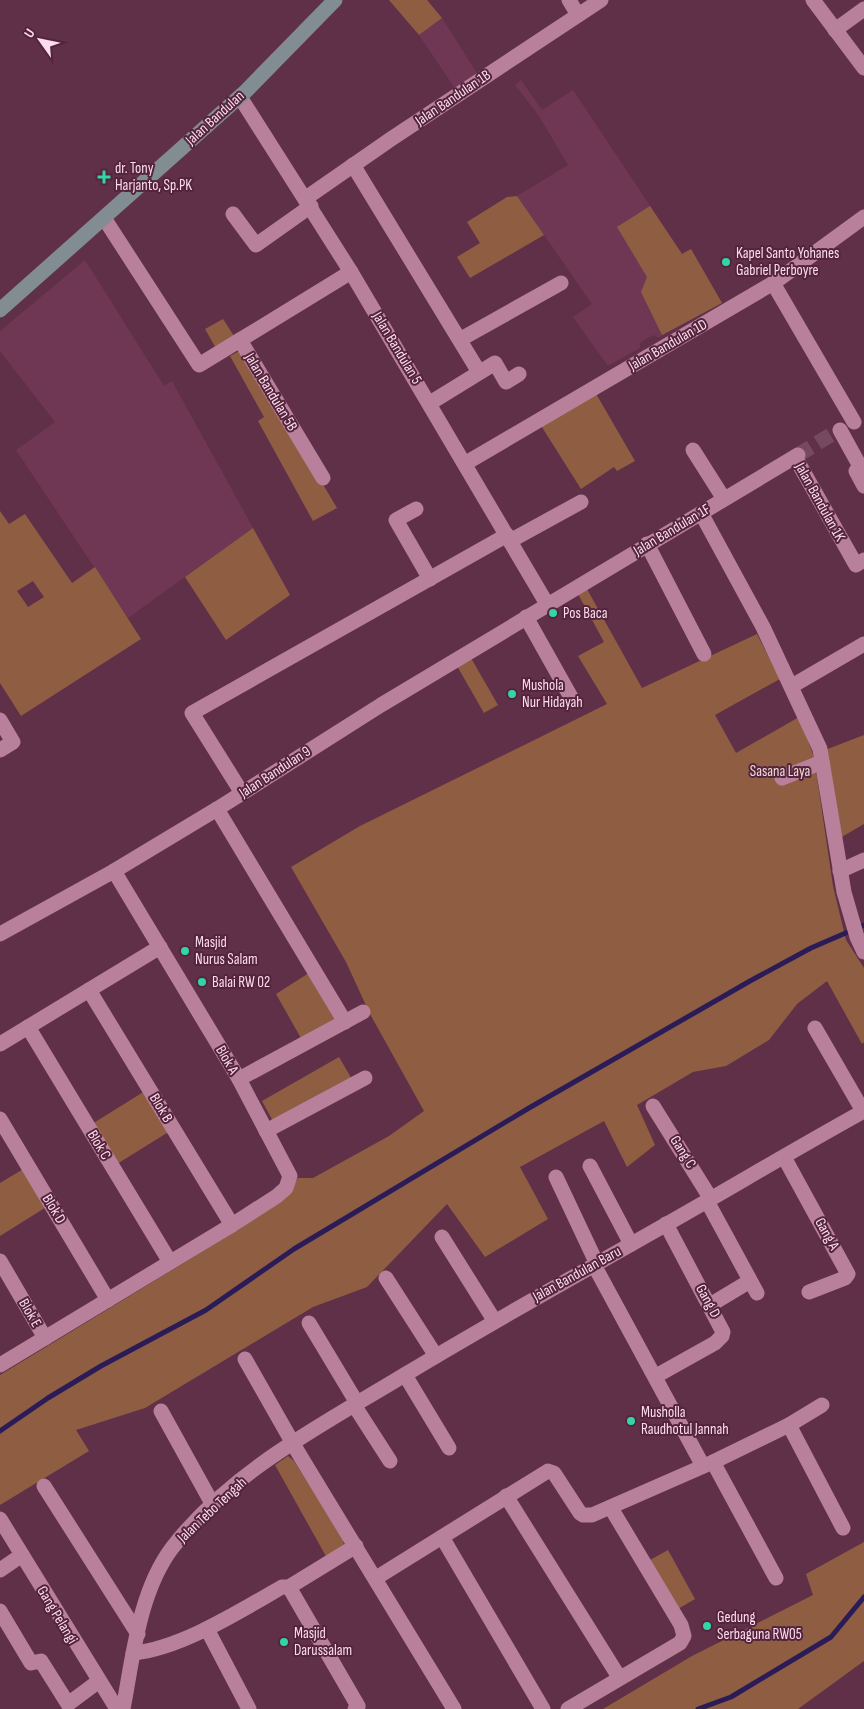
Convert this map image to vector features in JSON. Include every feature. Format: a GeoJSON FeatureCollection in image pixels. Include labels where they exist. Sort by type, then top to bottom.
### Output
{"type":"FeatureCollection","features":[{"type":"Feature","properties":{"kind":"main road","name":"Jalan Bandulan"},"geometry":{"type":"LineString","coordinates":[[0,310],[240,97],[335,0]]}},
{"type":"Feature","properties":{"kind":"street"},"geometry":{"type":"LineString","coordinates":[[569,0],[578,15]]}},
{"type":"Feature","properties":{"kind":"street","name":"Jalan Bandulan 1B"},"geometry":{"type":"LineString","coordinates":[[233,214],[256,245],[353,165],[601,0]]}},
{"type":"Feature","properties":{"kind":"street"},"geometry":{"type":"LineString","coordinates":[[813,0],[864,68]]}},
{"type":"Feature","properties":{"kind":"street"},"geometry":{"type":"LineString","coordinates":[[835,30],[864,9]]}},
{"type":"Feature","properties":{"kind":"street","name":"Jalan Bandulan 5"},"geometry":{"type":"LineString","coordinates":[[240,97],[309,202],[466,463],[547,604]]}},
{"type":"Feature","properties":{"kind":"street"},"geometry":{"type":"LineString","coordinates":[[353,165],[480,372]]}},
{"type":"Feature","properties":{"kind":"street","name":"Jalan Bandulan 1D"},"geometry":{"type":"LineString","coordinates":[[466,463],[773,283],[864,217]]}},
{"type":"Feature","properties":{"kind":"street"},"geometry":{"type":"LineString","coordinates":[[104,218],[199,365],[240,340]]}},
{"type":"Feature","properties":{"kind":"street","name":"Jalan Bandulan 5B"},"geometry":{"type":"LineString","coordinates":[[323,478],[240,340],[351,272]]}},
{"type":"Feature","properties":{"kind":"street"},"geometry":{"type":"LineString","coordinates":[[461,339],[561,283]]}},
{"type":"Feature","properties":{"kind":"street"},"geometry":{"type":"LineString","coordinates":[[773,283],[859,419],[839,431],[861,468],[856,471],[864,486]]}},
{"type":"Feature","properties":{"kind":"street"},"geometry":{"type":"LineString","coordinates":[[430,403],[494,364],[506,382],[519,374]]}},
{"type":"Feature","properties":{"kind":"street"},"geometry":{"type":"LineString","coordinates":[[693,450],[724,499]]}},
{"type":"Feature","properties":{"kind":"street","name":"Jalan Bandulan 1F"},"geometry":{"type":"LineString","coordinates":[[547,604],[796,456]]}},
{"type":"Feature","properties":{"kind":"street","name":"Jalan Bandulan 1K"},"geometry":{"type":"LineString","coordinates":[[796,456],[856,565],[864,560]]}},
{"type":"Feature","properties":{"kind":"street"},"geometry":{"type":"LineString","coordinates":[[242,793],[192,712],[430,579],[581,502]]}},
{"type":"Feature","properties":{"kind":"street"},"geometry":{"type":"LineString","coordinates":[[416,509],[396,520],[430,579]]}},
{"type":"Feature","properties":{"kind":"street"},"geometry":{"type":"LineString","coordinates":[[701,513],[763,626],[820,749],[847,904],[857,937],[864,952]]}},
{"type":"Feature","properties":{"kind":"street"},"geometry":{"type":"LineString","coordinates":[[648,544],[704,654]]}},
{"type":"Feature","properties":{"kind":"street","name":"Jalan Bandulan 9"},"geometry":{"type":"LineString","coordinates":[[0,934],[114,871],[217,809],[381,704],[547,604]]}},
{"type":"Feature","properties":{"kind":"street"},"geometry":{"type":"LineString","coordinates":[[526,617],[572,699]]}},
{"type":"Feature","properties":{"kind":"street"},"geometry":{"type":"LineString","coordinates":[[792,686],[864,644]]}},
{"type":"Feature","properties":{"kind":"street"},"geometry":{"type":"LineString","coordinates":[[0,720],[13,742],[0,750]]}},
{"type":"Feature","properties":{"kind":"street"},"geometry":{"type":"LineString","coordinates":[[782,778],[822,762]]}},
{"type":"Feature","properties":{"kind":"street"},"geometry":{"type":"LineString","coordinates":[[217,809],[346,1022]]}},
{"type":"Feature","properties":{"kind":"street"},"geometry":{"type":"LineString","coordinates":[[840,871],[864,860]]}},
{"type":"Feature","properties":{"kind":"street","name":"Blok A"},"geometry":{"type":"LineString","coordinates":[[114,871],[238,1080],[290,1176],[286,1188],[277,1196],[232,1225]]}},
{"type":"Feature","properties":{"kind":"street"},"geometry":{"type":"LineString","coordinates":[[0,1044],[160,947]]}},
{"type":"Feature","properties":{"kind":"street","name":"Blok B"},"geometry":{"type":"LineString","coordinates":[[89,990],[232,1225]]}},
{"type":"Feature","properties":{"kind":"street"},"geometry":{"type":"LineString","coordinates":[[238,1080],[363,1012]]}},
{"type":"Feature","properties":{"kind":"street","name":"Blok C"},"geometry":{"type":"LineString","coordinates":[[28,1027],[170,1262]]}},
{"type":"Feature","properties":{"kind":"street"},"geometry":{"type":"LineString","coordinates":[[815,1028],[863,1111]]}},
{"type":"Feature","properties":{"kind":"street"},"geometry":{"type":"LineString","coordinates":[[266,1131],[365,1078]]}},
{"type":"Feature","properties":{"kind":"street","name":"Gang C"},"geometry":{"type":"LineString","coordinates":[[653,1106],[709,1200],[754,1287],[710,1305]]}},
{"type":"Feature","properties":{"kind":"street","name":"Jalan Bandulan Baru"},"geometry":{"type":"LineString","coordinates":[[293,1442],[494,1320],[709,1200],[863,1111]]}},
{"type":"Feature","properties":{"kind":"street","name":"Blok D"},"geometry":{"type":"LineString","coordinates":[[0,1119],[108,1300]]}},
{"type":"Feature","properties":{"kind":"street","name":"Gang A"},"geometry":{"type":"LineString","coordinates":[[784,1157],[848,1274],[845,1278],[809,1292]]}},
{"type":"Feature","properties":{"kind":"street"},"geometry":{"type":"LineString","coordinates":[[590,1166],[631,1244]]}},
{"type":"Feature","properties":{"kind":"street"},"geometry":{"type":"LineString","coordinates":[[556,1177],[596,1264],[656,1376],[776,1578]]}},
{"type":"Feature","properties":{"kind":"street","name":"Gang D"},"geometry":{"type":"LineString","coordinates":[[656,1376],[722,1336],[723,1328],[666,1224]]}},
{"type":"Feature","properties":{"kind":"street"},"geometry":{"type":"LineString","coordinates":[[0,1365],[232,1225]]}},
{"type":"Feature","properties":{"kind":"street"},"geometry":{"type":"LineString","coordinates":[[442,1237],[494,1320]]}},
{"type":"Feature","properties":{"kind":"street","name":"Blok E"},"geometry":{"type":"LineString","coordinates":[[0,1262],[45,1338]]}},
{"type":"Feature","properties":{"kind":"street"},"geometry":{"type":"LineString","coordinates":[[386,1278],[436,1356]]}},
{"type":"Feature","properties":{"kind":"street"},"geometry":{"type":"LineString","coordinates":[[309,1324],[390,1462]]}},
{"type":"Feature","properties":{"kind":"street"},"geometry":{"type":"LineString","coordinates":[[245,1359],[454,1709]]}},
{"type":"Feature","properties":{"kind":"street"},"geometry":{"type":"LineString","coordinates":[[405,1375],[449,1448]]}},
{"type":"Feature","properties":{"kind":"street"},"geometry":{"type":"LineString","coordinates":[[376,1578],[506,1496],[552,1471],[583,1515],[592,1515],[708,1464],[790,1425],[822,1405]]}},
{"type":"Feature","properties":{"kind":"street"},"geometry":{"type":"LineString","coordinates":[[161,1411],[213,1505]]}},
{"type":"Feature","properties":{"kind":"street"},"geometry":{"type":"LineString","coordinates":[[790,1425],[843,1528]]}},
{"type":"Feature","properties":{"kind":"street","name":"Jalan Tebo Tengah"},"geometry":{"type":"LineString","coordinates":[[123,1709],[138,1634],[149,1595],[162,1564],[192,1524],[242,1480],[293,1442]]}},
{"type":"Feature","properties":{"kind":"street"},"geometry":{"type":"LineString","coordinates":[[44,1486],[138,1634]]}},
{"type":"Feature","properties":{"kind":"street"},"geometry":{"type":"LineString","coordinates":[[506,1496],[619,1677]]}},
{"type":"Feature","properties":{"kind":"street"},"geometry":{"type":"LineString","coordinates":[[568,1709],[619,1677],[680,1643],[684,1633],[611,1508]]}},
{"type":"Feature","properties":{"kind":"street","name":"Gang Pelangi"},"geometry":{"type":"LineString","coordinates":[[0,1519],[117,1709]]}},
{"type":"Feature","properties":{"kind":"street"},"geometry":{"type":"LineString","coordinates":[[442,1537],[543,1709]]}},
{"type":"Feature","properties":{"kind":"street"},"geometry":{"type":"LineString","coordinates":[[134,1653],[145,1652],[207,1629],[282,1588],[290,1588],[356,1546]]}},
{"type":"Feature","properties":{"kind":"street"},"geometry":{"type":"LineString","coordinates":[[0,1570],[22,1556]]}},
{"type":"Feature","properties":{"kind":"street"},"geometry":{"type":"LineString","coordinates":[[290,1588],[358,1706],[355,1709]]}},
{"type":"Feature","properties":{"kind":"street"},"geometry":{"type":"LineString","coordinates":[[0,1611],[31,1663],[41,1662],[68,1704],[99,1681]]}},
{"type":"Feature","properties":{"kind":"street"},"geometry":{"type":"LineString","coordinates":[[207,1629],[249,1709]]}},
{"type":"Feature","properties":{"kind":"shaded area"},"geometry":{"type":"Polygon","coordinates":[[[442,18],[478,75],[456,90],[419,35],[442,18]]]}},
{"type":"Feature","properties":{"kind":"shaded area"},"geometry":{"type":"Polygon","coordinates":[[[521,80],[542,110],[573,90],[682,254],[691,249],[722,303],[658,338],[654,335],[646,339],[640,343],[640,348],[608,366],[573,317],[592,304],[517,196],[568,165],[539,116],[515,85],[521,80]]]}},
{"type":"Feature","properties":{"kind":"shaded area"},"geometry":{"type":"Polygon","coordinates":[[[85,260],[164,386],[172,381],[253,528],[128,618],[16,450],[55,422],[0,351],[0,331],[85,260]]]}},
{"type":"Feature","properties":{"kind":"green space"},"geometry":{"type":"Polygon","coordinates":[[[389,0],[427,0],[442,18],[419,35],[389,0]]]}},
{"type":"Feature","properties":{"kind":"green space"},"geometry":{"type":"Polygon","coordinates":[[[517,196],[544,235],[470,278],[457,257],[480,243],[467,222],[507,197],[517,196]]]}},
{"type":"Feature","properties":{"kind":"green space"},"geometry":{"type":"Polygon","coordinates":[[[650,206],[682,254],[691,249],[722,303],[662,335],[641,292],[647,277],[617,227],[650,206]]]}},
{"type":"Feature","properties":{"kind":"green space"},"geometry":{"type":"Polygon","coordinates":[[[223,319],[236,339],[217,350],[205,329],[223,319]]]}},
{"type":"Feature","properties":{"kind":"green space"},"geometry":{"type":"Polygon","coordinates":[[[243,349],[337,508],[313,521],[258,421],[264,417],[230,356],[243,349]]]}},
{"type":"Feature","properties":{"kind":"green space"},"geometry":{"type":"Polygon","coordinates":[[[595,392],[635,461],[617,471],[614,467],[581,489],[540,424],[595,392]]]}},
{"type":"Feature","properties":{"kind":"green space"},"geometry":{"type":"Polygon","coordinates":[[[0,511],[9,524],[25,514],[72,583],[95,567],[141,639],[21,716],[0,683],[0,511]],[[33,581],[17,591],[28,607],[44,597],[33,581]]]}},
{"type":"Feature","properties":{"kind":"green space"},"geometry":{"type":"Polygon","coordinates":[[[253,528],[290,595],[226,640],[185,577],[253,528]]]}},
{"type":"Feature","properties":{"kind":"green space","name":"Sasana Laya"},"geometry":{"type":"Polygon","coordinates":[[[587,589],[642,688],[757,634],[780,679],[715,715],[736,753],[799,717],[814,757],[833,886],[846,940],[864,968],[864,1042],[862,1044],[827,981],[797,1004],[769,1040],[726,1066],[693,1072],[637,1105],[655,1145],[627,1167],[604,1121],[520,1167],[548,1219],[485,1257],[447,1204],[367,1287],[313,1307],[145,1408],[76,1430],[89,1451],[0,1505],[0,1375],[238,1230],[286,1196],[298,1178],[313,1178],[389,1136],[424,1111],[370,1014],[346,962],[291,867],[360,826],[607,704],[578,656],[604,642],[578,594],[587,589]]]}},
{"type":"Feature","properties":{"kind":"green space"},"geometry":{"type":"Polygon","coordinates":[[[471,658],[498,705],[484,713],[457,666],[471,658]]]}},
{"type":"Feature","properties":{"kind":"green space"},"geometry":{"type":"Polygon","coordinates":[[[864,735],[864,824],[840,838],[825,750],[864,735]]]}},
{"type":"Feature","properties":{"kind":"green space"},"geometry":{"type":"Polygon","coordinates":[[[312,971],[338,1019],[302,1040],[276,994],[312,971]]]}},
{"type":"Feature","properties":{"kind":"green space"},"geometry":{"type":"Polygon","coordinates":[[[339,1057],[353,1081],[274,1123],[262,1101],[339,1057]]]}},
{"type":"Feature","properties":{"kind":"green space"},"geometry":{"type":"Polygon","coordinates":[[[145,1091],[170,1131],[117,1164],[92,1124],[145,1091]]]}},
{"type":"Feature","properties":{"kind":"green space"},"geometry":{"type":"Polygon","coordinates":[[[25,1168],[48,1206],[0,1236],[0,1183],[25,1168]]]}},
{"type":"Feature","properties":{"kind":"green space"},"geometry":{"type":"Polygon","coordinates":[[[288,1456],[294,1461],[342,1537],[344,1545],[327,1558],[275,1465],[288,1456]]]}},
{"type":"Feature","properties":{"kind":"green space"},"geometry":{"type":"Polygon","coordinates":[[[864,1542],[864,1661],[798,1709],[603,1709],[692,1656],[813,1595],[806,1574],[864,1542]]]}},
{"type":"Feature","properties":{"kind":"green space"},"geometry":{"type":"Polygon","coordinates":[[[668,1550],[695,1599],[678,1609],[650,1560],[668,1550]]]}},
{"type":"Feature","properties":{"kind":"waterway"},"geometry":{"type":"LineString","coordinates":[[0,1431],[48,1398],[101,1366],[206,1310],[294,1249],[529,1108],[750,981],[811,948],[864,925]]}},
{"type":"Feature","properties":{"kind":"waterway"},"geometry":{"type":"LineString","coordinates":[[698,1709],[731,1697],[831,1637],[864,1597]]}},
{"type":"Feature","properties":{"kind":"tunnel"},"geometry":{"type":"LineString","coordinates":[[798,455],[837,431]]}},
{"type":"Feature","properties":{"kind":"place","name":"dr. Tony Harjanto, Sp.PK"},"geometry":{"type":"Point","coordinates":[104,177]}},
{"type":"Feature","properties":{"kind":"place","name":"Kapel Santo Yohanes Gabriel Perboyre"},"geometry":{"type":"Point","coordinates":[726,262]}},
{"type":"Feature","properties":{"kind":"place","name":"Pos Baca"},"geometry":{"type":"Point","coordinates":[553,613]}},
{"type":"Feature","properties":{"kind":"place","name":"Mushola Nur Hidayah"},"geometry":{"type":"Point","coordinates":[512,694]}},
{"type":"Feature","properties":{"kind":"place","name":"Masjid Nurus Salam"},"geometry":{"type":"Point","coordinates":[185,951]}},
{"type":"Feature","properties":{"kind":"place","name":"Balai RW 02"},"geometry":{"type":"Point","coordinates":[202,982]}},
{"type":"Feature","properties":{"kind":"place","name":"Musholla Raudhotul Jannah"},"geometry":{"type":"Point","coordinates":[631,1421]}},
{"type":"Feature","properties":{"kind":"place","name":"Gedung Serbaguna RW05"},"geometry":{"type":"Point","coordinates":[707,1626]}},
{"type":"Feature","properties":{"kind":"place","name":"Masjid Darussalam"},"geometry":{"type":"Point","coordinates":[284,1642]}}]}
